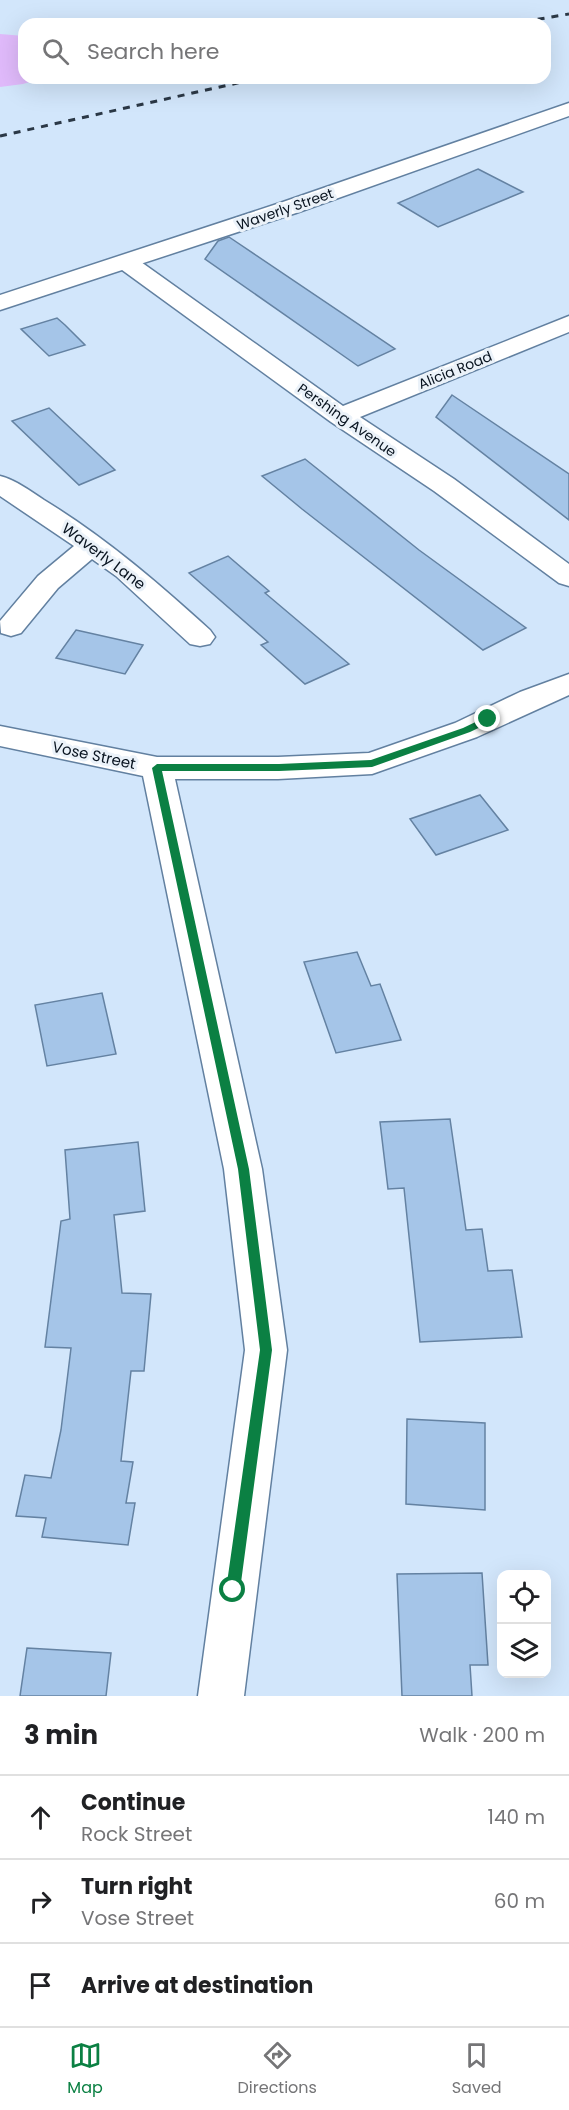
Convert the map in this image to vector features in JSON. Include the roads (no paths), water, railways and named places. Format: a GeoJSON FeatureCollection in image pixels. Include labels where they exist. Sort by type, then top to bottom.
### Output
{"type":"FeatureCollection","features":[{"type":"Feature","properties":{"kind":"street","name":"Waverly Street"},"geometry":{"type":"LineString","coordinates":[[0,303],[299,204],[569,109]]}},
{"type":"Feature","properties":{"kind":"street","name":"Pershing Avenue"},"geometry":{"type":"LineString","coordinates":[[126,262],[340,416],[444,485],[569,577]]}},
{"type":"Feature","properties":{"kind":"street","name":"Alicia Road"},"geometry":{"type":"LineString","coordinates":[[340,416],[569,323]]}},
{"type":"Feature","properties":{"kind":"street","name":"Waverly Lane"},"geometry":{"type":"LineString","coordinates":[[0,484],[48,514],[126,570],[200,637]]}},
{"type":"Feature","properties":{"kind":"street"},"geometry":{"type":"LineString","coordinates":[[11,627],[48,582],[91,546]]}},
{"type":"Feature","properties":{"kind":"street","name":"Vose Street"},"geometry":{"type":"LineString","coordinates":[[0,736],[157,768],[279,768],[372,764],[466,730],[569,684]]}},
{"type":"Feature","properties":{"kind":"street"},"geometry":{"type":"LineString","coordinates":[[157,768],[243,1169],[266,1350],[221,1696]]}},
{"type":"Feature","properties":{"kind":"railway"},"geometry":{"type":"LineString","coordinates":[[545,18],[569,14]]}},
{"type":"Feature","properties":{"kind":"railway"},"geometry":{"type":"LineString","coordinates":[[0,136],[233,84]]}}]}
